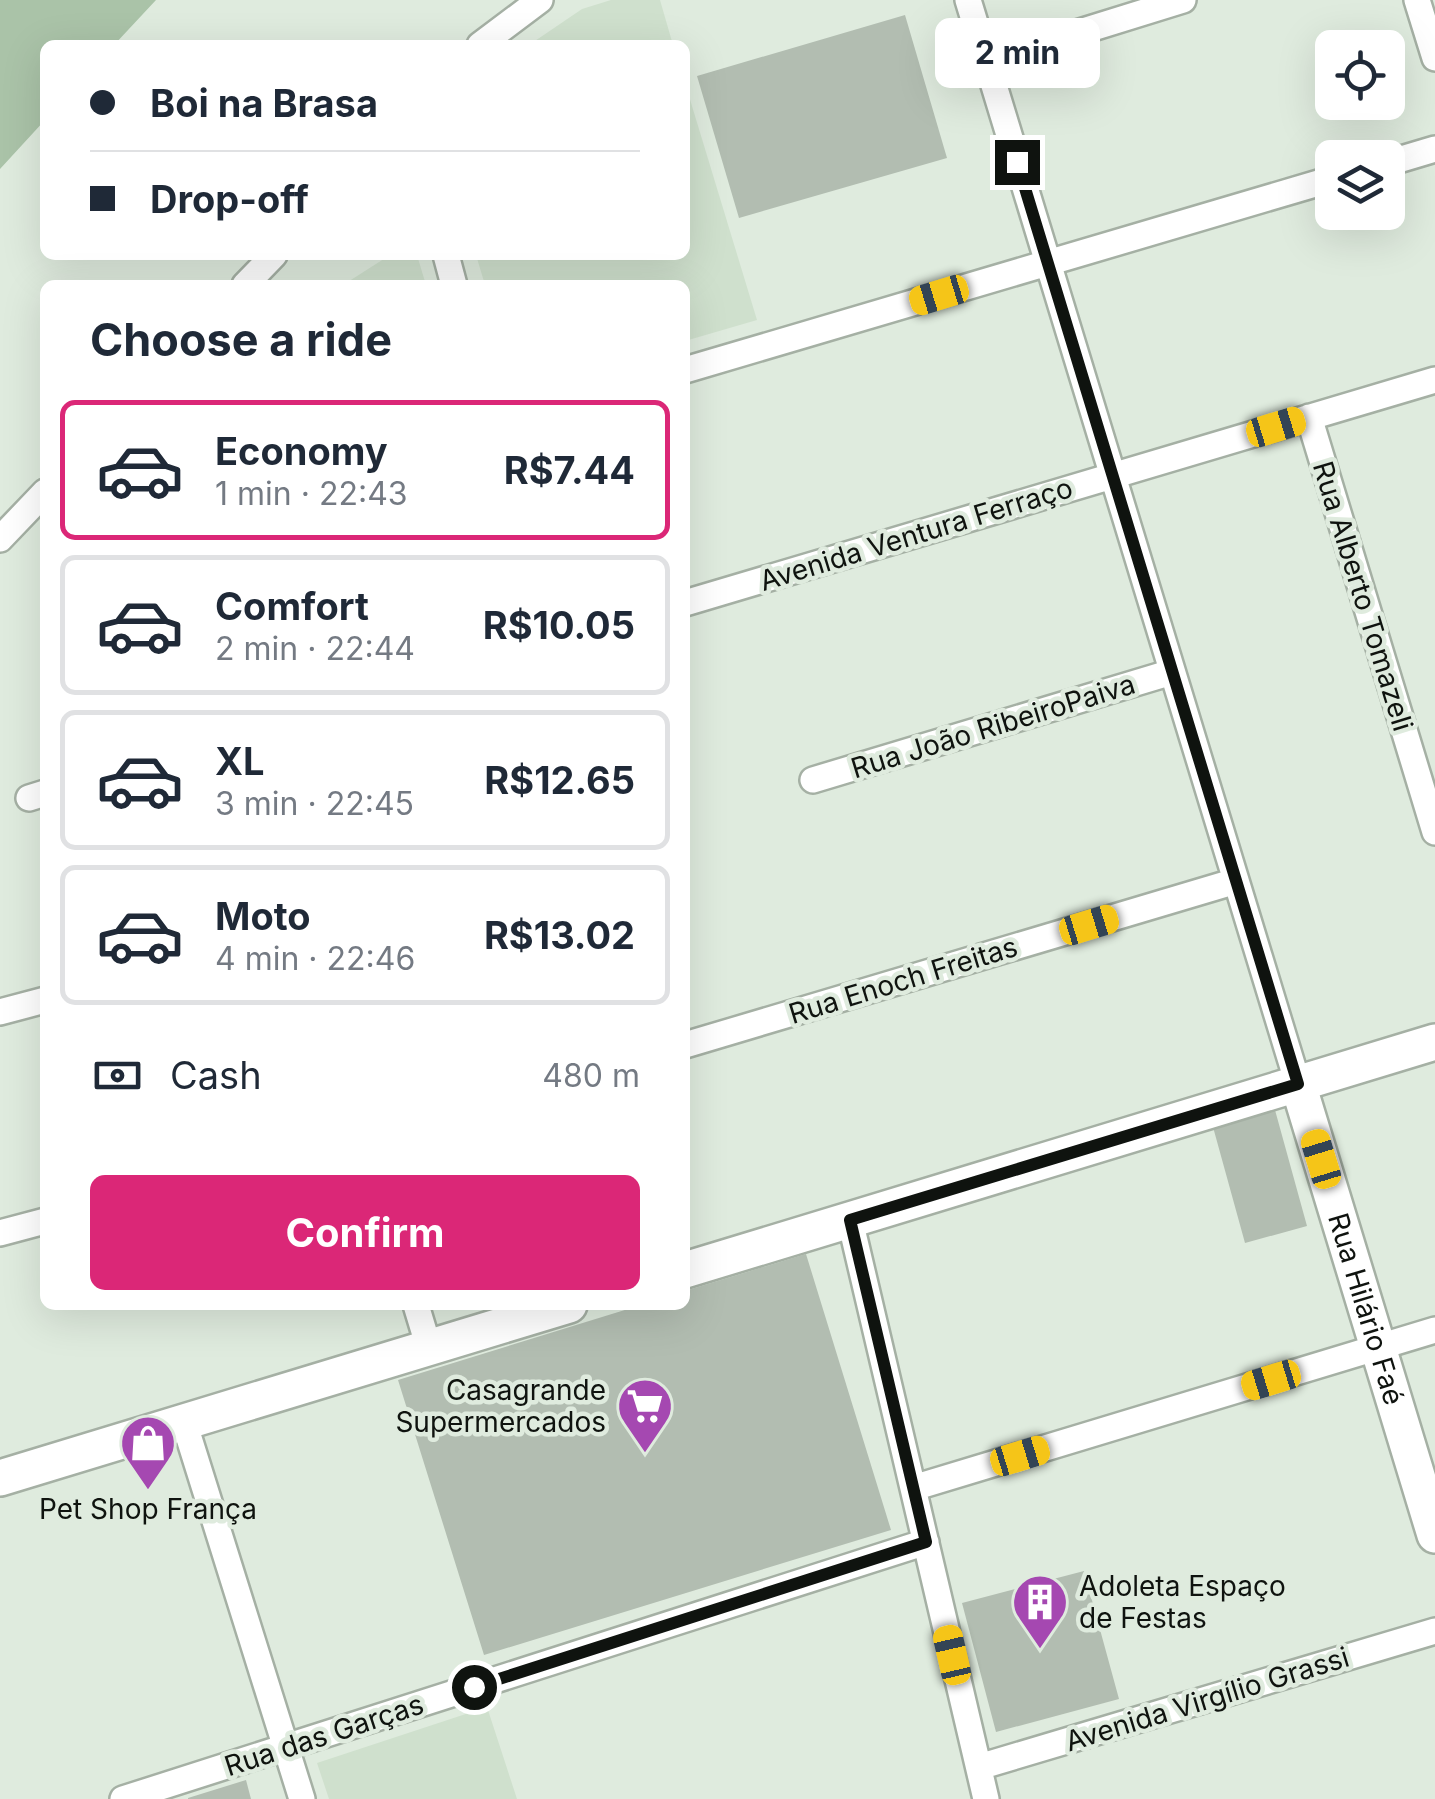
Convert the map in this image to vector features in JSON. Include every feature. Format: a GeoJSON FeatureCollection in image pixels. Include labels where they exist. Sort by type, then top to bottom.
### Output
{"type":"FeatureCollection","features":[{"type":"Feature","properties":{"kind":"main road"},"geometry":{"type":"LineString","coordinates":[[690,1268],[1435,1042]]}},
{"type":"Feature","properties":{"kind":"main road","name":"Rua Hilário Faé"},"geometry":{"type":"LineString","coordinates":[[1298,1084],[1435,1535]]}},
{"type":"Feature","properties":{"kind":"main road"},"geometry":{"type":"LineString","coordinates":[[0,1478],[553,1310]]}},
{"type":"Feature","properties":{"kind":"street"},"geometry":{"type":"LineString","coordinates":[[487,40],[540,0]]}},
{"type":"Feature","properties":{"kind":"street"},"geometry":{"type":"LineString","coordinates":[[968,0],[1298,1084]]}},
{"type":"Feature","properties":{"kind":"street"},"geometry":{"type":"LineString","coordinates":[[986,61],[1182,0]]}},
{"type":"Feature","properties":{"kind":"street"},"geometry":{"type":"LineString","coordinates":[[1417,0],[1435,58]]}},
{"type":"Feature","properties":{"kind":"street"},"geometry":{"type":"LineString","coordinates":[[1405,158],[1435,149]]}},
{"type":"Feature","properties":{"kind":"street"},"geometry":{"type":"LineString","coordinates":[[690,369],[1315,185]]}},
{"type":"Feature","properties":{"kind":"street"},"geometry":{"type":"LineString","coordinates":[[250,280],[269,260]]}},
{"type":"Feature","properties":{"kind":"street","name":"Avenida Ventura Ferraço"},"geometry":{"type":"LineString","coordinates":[[690,602],[1435,380]]}},
{"type":"Feature","properties":{"kind":"street","name":"Rua Alberto Tomazeli"},"geometry":{"type":"LineString","coordinates":[[1309,417],[1435,832]]}},
{"type":"Feature","properties":{"kind":"street"},"geometry":{"type":"LineString","coordinates":[[0,539],[40,497]]}},
{"type":"Feature","properties":{"kind":"street","name":"Rua João RibeiroPaiva"},"geometry":{"type":"LineString","coordinates":[[813,780],[1172,672]]}},
{"type":"Feature","properties":{"kind":"street","name":"Rua Enoch Freitas"},"geometry":{"type":"LineString","coordinates":[[690,1044],[1236,881]]}},
{"type":"Feature","properties":{"kind":"street"},"geometry":{"type":"LineString","coordinates":[[0,1012],[40,1001]]}},
{"type":"Feature","properties":{"kind":"street"},"geometry":{"type":"LineString","coordinates":[[850,1220],[986,1799]]}},
{"type":"Feature","properties":{"kind":"street"},"geometry":{"type":"LineString","coordinates":[[0,1233],[40,1222]]}},
{"type":"Feature","properties":{"kind":"street"},"geometry":{"type":"LineString","coordinates":[[418,1310],[429,1348]]}},
{"type":"Feature","properties":{"kind":"street"},"geometry":{"type":"LineString","coordinates":[[913,1488],[1435,1330]]}},
{"type":"Feature","properties":{"kind":"street"},"geometry":{"type":"LineString","coordinates":[[184,1422],[302,1799]]}},
{"type":"Feature","properties":{"kind":"street","name":"Rua das Garças"},"geometry":{"type":"LineString","coordinates":[[123,1799],[926,1542]]}},
{"type":"Feature","properties":{"kind":"street","name":"Avenida Virgílio Grassi"},"geometry":{"type":"LineString","coordinates":[[978,1768],[1435,1631]]}},
{"type":"Feature","properties":{"kind":"shaded area"},"geometry":{"type":"Polygon","coordinates":[[[0,0],[156,0],[119,40],[40,40],[40,125],[0,169],[0,0]]]}},
{"type":"Feature","properties":{"kind":"shaded area"},"geometry":{"type":"Polygon","coordinates":[[[611,0],[660,0],[672,40],[536,40],[582,9],[611,0]]]}},
{"type":"Feature","properties":{"kind":"shaded area"},"geometry":{"type":"Polygon","coordinates":[[[690,99],[757,320],[690,340],[690,280],[484,280],[478,260],[690,260],[690,99]]]}},
{"type":"Feature","properties":{"kind":"shaded area"},"geometry":{"type":"Polygon","coordinates":[[[382,260],[418,260],[424,280],[351,280],[382,260]]]}},
{"type":"Feature","properties":{"kind":"shaded area"},"geometry":{"type":"Polygon","coordinates":[[[487,1707],[517,1799],[329,1799],[317,1763],[487,1707]]]}},
{"type":"Feature","properties":{"kind":"building"},"geometry":{"type":"Polygon","coordinates":[[[905,15],[947,158],[739,218],[697,76],[905,15]]]}},
{"type":"Feature","properties":{"kind":"building"},"geometry":{"type":"Polygon","coordinates":[[[1275,1110],[1307,1226],[1245,1243],[1213,1127],[1275,1110]]]}},
{"type":"Feature","properties":{"kind":"building","name":"Casagrande Supermercados"},"geometry":{"type":"Polygon","coordinates":[[[806,1254],[891,1530],[484,1655],[398,1380],[625,1310],[690,1310],[690,1289],[806,1254]]]}},
{"type":"Feature","properties":{"kind":"building","name":"Adoleta Espaço de Festas"},"geometry":{"type":"Polygon","coordinates":[[[1084,1571],[1119,1699],[996,1732],[962,1603],[1084,1571]]]}},
{"type":"Feature","properties":{"kind":"building"},"geometry":{"type":"Polygon","coordinates":[[[246,1780],[251,1799],[188,1799],[188,1798],[246,1780]]]}},
{"type":"Feature","properties":{"kind":"place","name":"Casagrande Supermercados"},"geometry":{"type":"Point","coordinates":[645,1455]}},
{"type":"Feature","properties":{"kind":"place","name":"Pet Shop França"},"geometry":{"type":"Point","coordinates":[148,1492]}},
{"type":"Feature","properties":{"kind":"place","name":"Adoleta Espaço de Festas"},"geometry":{"type":"Point","coordinates":[1040,1651]}},
{"type":"Feature","properties":{"kind":"route"},"geometry":{"type":"LineString","coordinates":[[474,1687],[926,1542],[850,1220],[1298,1084],[1017,162]]}}]}
